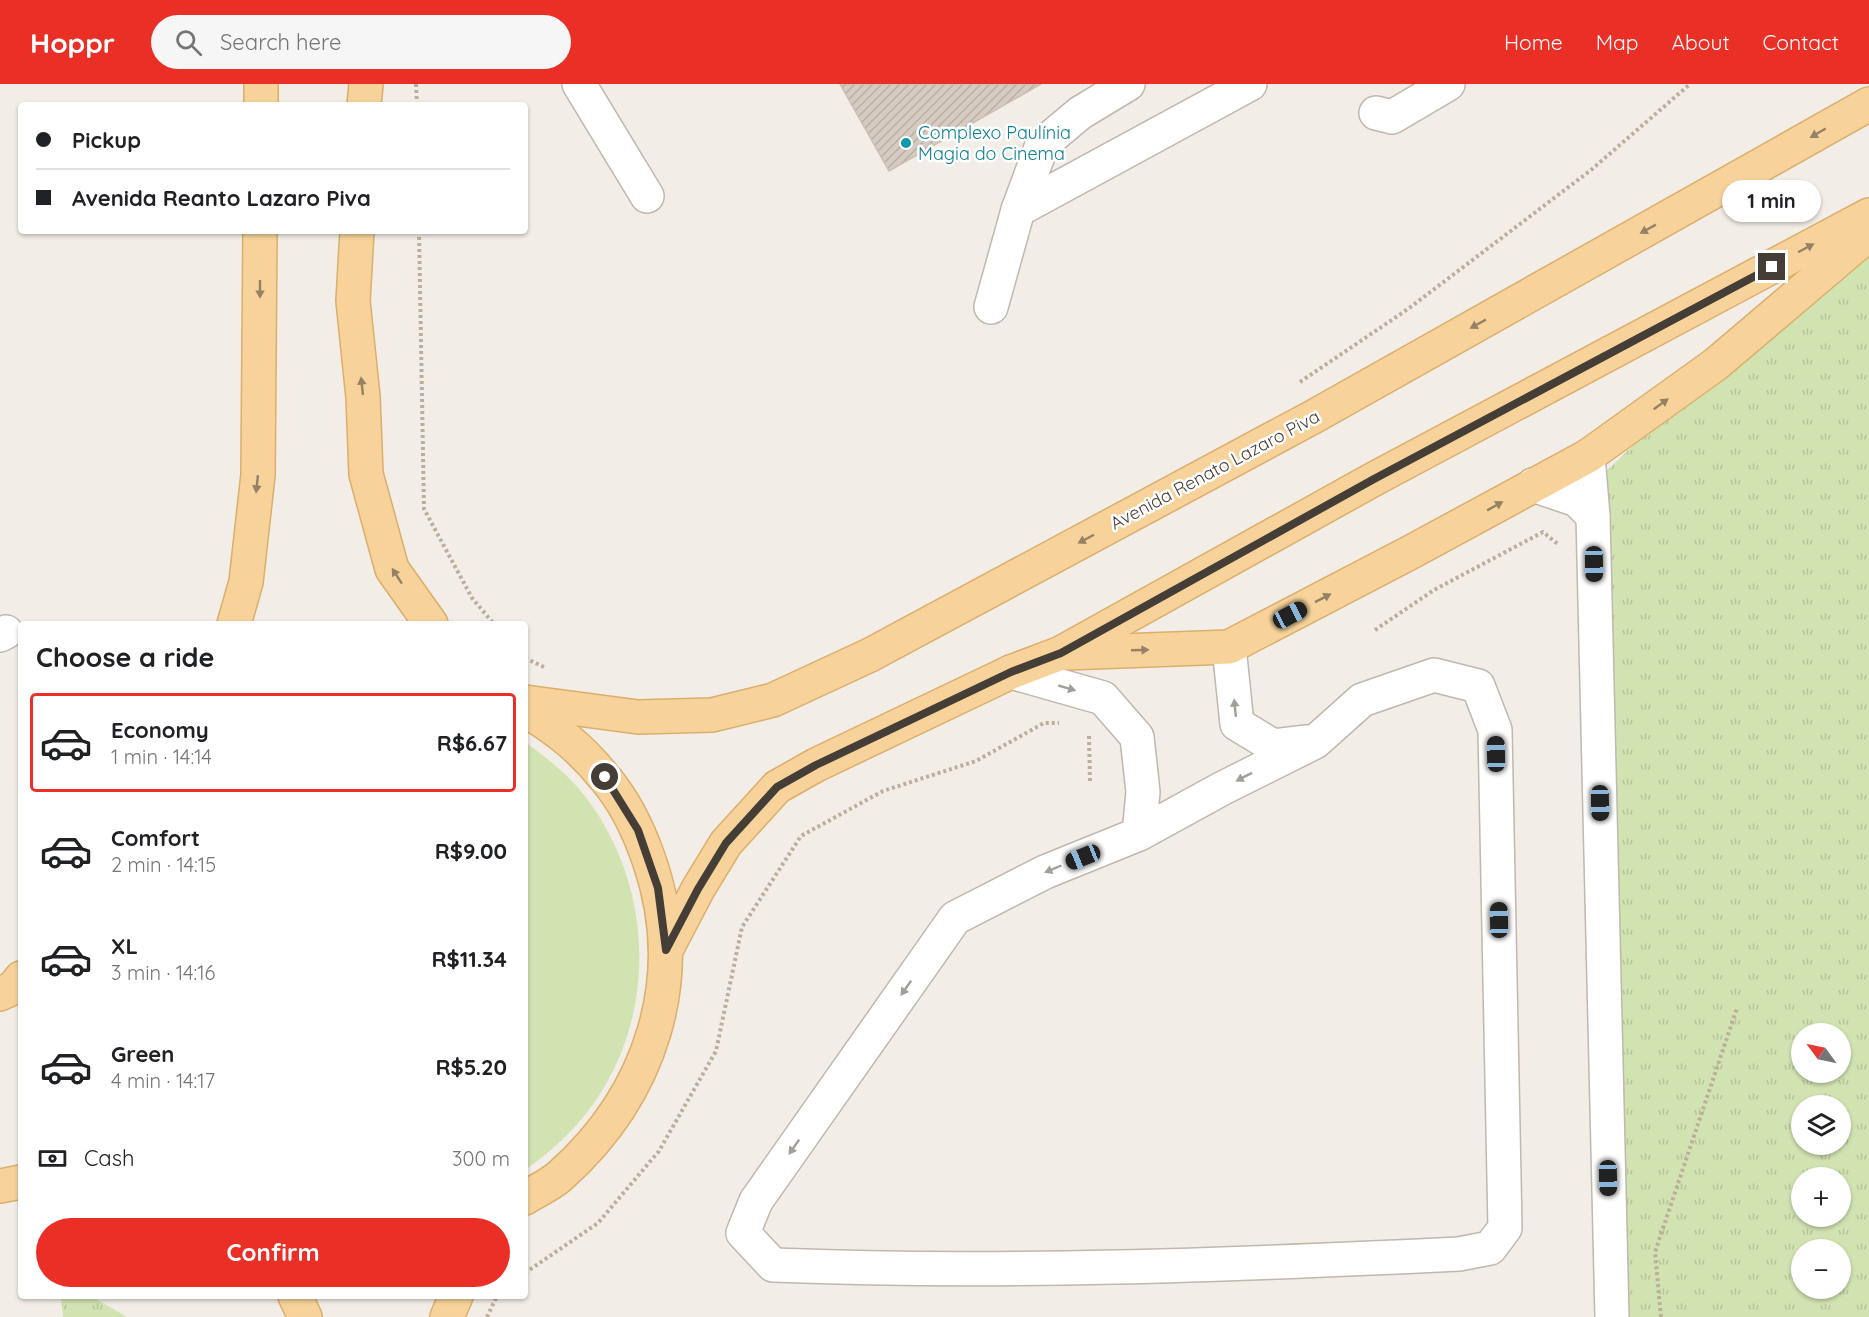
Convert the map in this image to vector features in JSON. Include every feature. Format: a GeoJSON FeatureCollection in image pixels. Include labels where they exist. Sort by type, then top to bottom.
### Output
{"type":"FeatureCollection","features":[{"type":"Feature","properties":{"kind":"main road"},"geometry":{"type":"LineString","coordinates":[[261,84],[261,102]]}},
{"type":"Feature","properties":{"kind":"main road"},"geometry":{"type":"LineString","coordinates":[[364,102],[366,84]]}},
{"type":"Feature","properties":{"kind":"main road","name":"Avenida Renato Lazaro Piva"},"geometry":{"type":"LineString","coordinates":[[528,702],[638,717],[712,715],[773,700],[870,655],[1313,417],[1869,104]]}},
{"type":"Feature","properties":{"kind":"main road"},"geometry":{"type":"LineString","coordinates":[[666,950],[698,889],[726,843],[777,787],[816,765],[1011,672],[1061,653],[1374,479],[1869,215]]}},
{"type":"Feature","properties":{"kind":"main road"},"geometry":{"type":"LineString","coordinates":[[235,621],[246,582],[258,475],[260,234]]}},
{"type":"Feature","properties":{"kind":"main road"},"geometry":{"type":"LineString","coordinates":[[357,234],[353,301],[363,398],[366,474],[392,569],[429,621]]}},
{"type":"Feature","properties":{"kind":"main road"},"geometry":{"type":"LineString","coordinates":[[1061,653],[1229,647],[1588,456],[1716,364],[1869,234]]}},
{"type":"Feature","properties":{"kind":"main road"},"geometry":{"type":"LineString","coordinates":[[528,712],[562,734],[605,777],[638,830],[658,888],[666,950],[659,1014],[638,1076],[604,1131],[558,1177],[528,1196]]}},
{"type":"Feature","properties":{"kind":"main road"},"geometry":{"type":"LineString","coordinates":[[0,994],[18,981]]}},
{"type":"Feature","properties":{"kind":"main road"},"geometry":{"type":"LineString","coordinates":[[0,1186],[18,1183]]}},
{"type":"Feature","properties":{"kind":"main road"},"geometry":{"type":"LineString","coordinates":[[296,1299],[305,1317]]}},
{"type":"Feature","properties":{"kind":"main road"},"geometry":{"type":"LineString","coordinates":[[447,1317],[455,1299]]}},
{"type":"Feature","properties":{"kind":"street"},"geometry":{"type":"LineString","coordinates":[[579,84],[647,196]]}},
{"type":"Feature","properties":{"kind":"street"},"geometry":{"type":"LineString","coordinates":[[991,307],[1018,210],[1042,145],[1080,113],[1128,84]]}},
{"type":"Feature","properties":{"kind":"street"},"geometry":{"type":"LineString","coordinates":[[1018,210],[1250,84]]}},
{"type":"Feature","properties":{"kind":"street"},"geometry":{"type":"LineString","coordinates":[[1376,113],[1392,117],[1448,84]]}},
{"type":"Feature","properties":{"kind":"street"},"geometry":{"type":"LineString","coordinates":[[1588,456],[1593,516],[1612,1317]]}},
{"type":"Feature","properties":{"kind":"street"},"geometry":{"type":"LineString","coordinates":[[1533,485],[1578,500],[1593,516]]}},
{"type":"Feature","properties":{"kind":"street"},"geometry":{"type":"LineString","coordinates":[[1229,647],[1237,724],[1273,746],[1315,742]]}},
{"type":"Feature","properties":{"kind":"street"},"geometry":{"type":"LineString","coordinates":[[1011,672],[1102,698],[1137,737],[1143,792],[1139,834]]}},
{"type":"Feature","properties":{"kind":"street"},"geometry":{"type":"LineString","coordinates":[[1434,675],[1478,686],[1495,730],[1505,1228],[1490,1248],[1459,1254],[1156,1266],[881,1269],[773,1265],[743,1233],[756,1201],[955,918],[1045,873],[1139,834],[1223,788],[1315,742],[1362,700],[1434,675]]}},
{"type":"Feature","properties":{"kind":"path"},"geometry":{"type":"LineString","coordinates":[[416,84],[417,102]]}},
{"type":"Feature","properties":{"kind":"path"},"geometry":{"type":"LineString","coordinates":[[1298,384],[1407,309],[1591,170],[1690,84]]}},
{"type":"Feature","properties":{"kind":"path"},"geometry":{"type":"LineString","coordinates":[[419,234],[424,509],[472,597],[492,621]]}},
{"type":"Feature","properties":{"kind":"path"},"geometry":{"type":"LineString","coordinates":[[1375,630],[1434,590],[1543,532],[1562,547]]}},
{"type":"Feature","properties":{"kind":"path"},"geometry":{"type":"LineString","coordinates":[[528,1271],[598,1223],[659,1151],[716,1051],[742,927],[801,836],[883,791],[976,761],[1044,723],[1067,724]]}},
{"type":"Feature","properties":{"kind":"path"},"geometry":{"type":"LineString","coordinates":[[1089,725],[1090,781]]}},
{"type":"Feature","properties":{"kind":"path"},"geometry":{"type":"LineString","coordinates":[[1661,1317],[1655,1252],[1737,1008]]}},
{"type":"Feature","properties":{"kind":"path"},"geometry":{"type":"LineString","coordinates":[[488,1317],[496,1299]]}},
{"type":"Feature","properties":{"kind":"green space"},"geometry":{"type":"Polygon","coordinates":[[[1869,234],[1869,1317],[1612,1317],[1577,500],[1716,364],[1869,234]]]}},
{"type":"Feature","properties":{"kind":"green space"},"geometry":{"type":"Polygon","coordinates":[[[528,744],[574,783],[604,824],[622,862],[634,902],[639,942],[638,984],[631,1024],[617,1063],[596,1100],[581,1120],[545,1155],[528,1168],[528,744]]]}},
{"type":"Feature","properties":{"kind":"green space"},"geometry":{"type":"Polygon","coordinates":[[[61,1299],[96,1299],[127,1317],[63,1317],[61,1299]]]}},
{"type":"Feature","properties":{"kind":"building","name":"Complexo Paulínia Magia do Cinema"},"geometry":{"type":"Polygon","coordinates":[[[840,84],[1041,84],[889,171],[840,84]]]}},
{"type":"Feature","properties":{"kind":"place","name":"Complexo Paulínia Magia do Cinema"},"geometry":{"type":"Point","coordinates":[906,143]}},
{"type":"Feature","properties":{"kind":"route"},"geometry":{"type":"LineString","coordinates":[[605,777],[638,830],[658,888],[666,950],[698,889],[726,843],[777,787],[816,765],[1011,672],[1061,653],[1374,479],[1772,267]]}}]}
